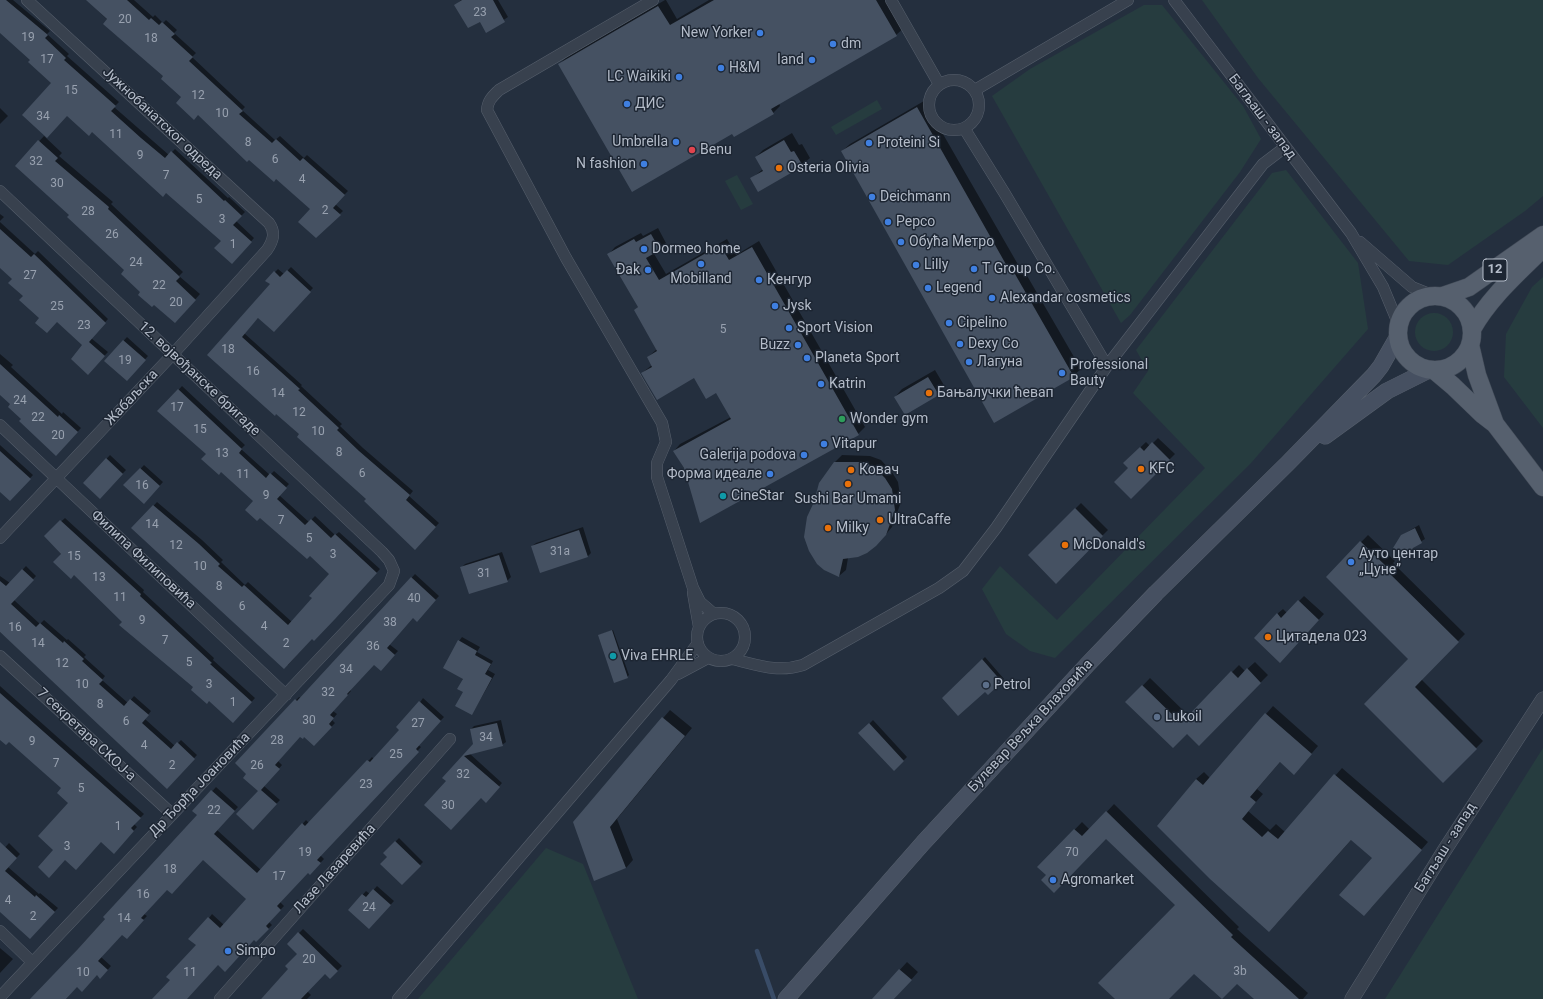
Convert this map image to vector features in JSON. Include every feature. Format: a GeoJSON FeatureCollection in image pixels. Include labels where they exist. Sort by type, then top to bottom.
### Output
{"type":"FeatureCollection","features":[{"type":"Feature","properties":{"kind":"main road","name":"12"},"geometry":{"type":"LineString","coordinates":[[1398,330],[1407,307],[1423,297],[1437,296],[1469,287],[1543,235]]}},
{"type":"Feature","properties":{"kind":"main road","name":"12"},"geometry":{"type":"LineString","coordinates":[[1432,370],[1452,366],[1466,354],[1471,337],[1486,307],[1497,293],[1543,248]]}},
{"type":"Feature","properties":{"kind":"main road"},"geometry":{"type":"LineString","coordinates":[[1437,296],[1454,300],[1463,308],[1469,317],[1477,375],[1495,424]]}},
{"type":"Feature","properties":{"kind":"main road"},"geometry":{"type":"LineString","coordinates":[[1398,330],[1401,349],[1408,359],[1418,366],[1432,370],[1453,386],[1482,414],[1495,424],[1543,487]]}},
{"type":"Feature","properties":{"kind":"main road","name":"Булевар Вељка Влаховића"},"geometry":{"type":"LineString","coordinates":[[788,997],[923,843],[1087,665],[1156,593],[1288,463],[1374,375],[1384,362],[1398,330]]}},
{"type":"Feature","properties":{"kind":"main road","name":"Булевар Вељка Влаховића"},"geometry":{"type":"LineString","coordinates":[[1288,463],[1378,397],[1401,383],[1432,370]]}},
{"type":"Feature","properties":{"kind":"street","name":"Јужнобанатског одреда"},"geometry":{"type":"LineString","coordinates":[[27,0],[269,223],[272,228],[273,238],[262,256]]}},
{"type":"Feature","properties":{"kind":"street"},"geometry":{"type":"LineString","coordinates":[[653,0],[499,90],[491,97],[487,110],[558,244],[662,423],[666,442],[657,463],[657,477],[693,588],[700,602],[714,614]]}},
{"type":"Feature","properties":{"kind":"street"},"geometry":{"type":"LineString","coordinates":[[891,0],[939,84]]}},
{"type":"Feature","properties":{"kind":"street"},"geometry":{"type":"LineString","coordinates":[[975,90],[1128,0]]}},
{"type":"Feature","properties":{"kind":"street","name":"Багљаш - запад"},"geometry":{"type":"LineString","coordinates":[[1174,0],[1284,148],[1351,233],[1383,288],[1398,330]]}},
{"type":"Feature","properties":{"kind":"street"},"geometry":{"type":"LineString","coordinates":[[954,79],[962,81],[975,90],[978,97],[978,112],[970,124],[964,128],[957,130],[944,128],[938,125],[930,114],[929,101],[931,94],[939,84],[954,79]]}},
{"type":"Feature","properties":{"kind":"street"},"geometry":{"type":"LineString","coordinates":[[964,128],[1107,366]]}},
{"type":"Feature","properties":{"kind":"street"},"geometry":{"type":"LineString","coordinates":[[693,588],[699,628],[698,643],[700,649],[708,658],[720,662],[732,659],[763,667],[789,669],[803,665],[939,588],[964,571],[996,528],[1107,366],[1263,164],[1284,148]]}},
{"type":"Feature","properties":{"kind":"street","name":"12. војвођанске бригаде"},"geometry":{"type":"LineString","coordinates":[[0,191],[382,552],[389,560],[394,571]]}},
{"type":"Feature","properties":{"kind":"street","name":"Багљаш - запад"},"geometry":{"type":"LineString","coordinates":[[1351,233],[1406,283],[1421,292],[1437,296]]}},
{"type":"Feature","properties":{"kind":"street","name":"Жабаљска"},"geometry":{"type":"LineString","coordinates":[[0,538],[173,354],[262,256]]}},
{"type":"Feature","properties":{"kind":"street","name":"Филипа Филиповића"},"geometry":{"type":"LineString","coordinates":[[0,425],[286,695]]}},
{"type":"Feature","properties":{"kind":"street","name":"Др Ђорђа Јоановића"},"geometry":{"type":"LineString","coordinates":[[0,997],[389,585],[394,571]]}},
{"type":"Feature","properties":{"kind":"street"},"geometry":{"type":"LineString","coordinates":[[699,628],[707,617],[714,614],[726,613],[737,619],[744,629],[745,642],[743,648],[732,659]]}},
{"type":"Feature","properties":{"kind":"street"},"geometry":{"type":"LineString","coordinates":[[398,999],[674,676],[698,643]]}},
{"type":"Feature","properties":{"kind":"street"},"geometry":{"type":"LineString","coordinates":[[743,648],[763,667]]}},
{"type":"Feature","properties":{"kind":"street","name":"7 секретара СКОЈ-а"},"geometry":{"type":"LineString","coordinates":[[0,656],[172,814]]}},
{"type":"Feature","properties":{"kind":"street"},"geometry":{"type":"LineString","coordinates":[[674,676],[708,658]]}},
{"type":"Feature","properties":{"kind":"street","name":"Багљаш - запад"},"geometry":{"type":"LineString","coordinates":[[1352,999],[1444,851],[1543,699]]}},
{"type":"Feature","properties":{"kind":"street","name":"Лазе Лазаревића"},"geometry":{"type":"LineString","coordinates":[[220,999],[450,739]]}},
{"type":"Feature","properties":{"kind":"street"},"geometry":{"type":"LineString","coordinates":[[0,931],[32,962]]}},
{"type":"Feature","properties":{"kind":"green space"},"geometry":{"type":"Polygon","coordinates":[[[1202,0],[1543,0],[1543,196],[1525,211],[1448,265],[1409,261],[1258,78],[1202,0]]]}},
{"type":"Feature","properties":{"kind":"green space"},"geometry":{"type":"Polygon","coordinates":[[[1144,5],[1162,5],[1243,106],[1261,139],[1240,172],[1130,315],[1121,323],[992,96],[1030,69],[1144,5]]]}},
{"type":"Feature","properties":{"kind":"green space"},"geometry":{"type":"Polygon","coordinates":[[[877,100],[882,109],[836,135],[831,127],[877,100]]]}},
{"type":"Feature","properties":{"kind":"green space"},"geometry":{"type":"Polygon","coordinates":[[[1286,170],[1358,263],[1368,329],[1251,463],[1055,658],[1030,651],[1006,634],[982,589],[1000,566],[1057,620],[1205,468],[1133,393],[1148,371],[1136,350],[1272,173],[1286,170]]]}},
{"type":"Feature","properties":{"kind":"green space"},"geometry":{"type":"Polygon","coordinates":[[[737,175],[753,204],[741,210],[725,181],[737,175]]]}},
{"type":"Feature","properties":{"kind":"green space"},"geometry":{"type":"Polygon","coordinates":[[[1543,277],[1543,428],[1504,377],[1506,334],[1532,287],[1543,277]]]}},
{"type":"Feature","properties":{"kind":"green space"},"geometry":{"type":"Polygon","coordinates":[[[1434,313],[1447,319],[1453,332],[1447,345],[1434,351],[1421,345],[1415,332],[1421,319],[1434,313]]]}},
{"type":"Feature","properties":{"kind":"green space"},"geometry":{"type":"Polygon","coordinates":[[[1543,748],[1543,999],[1385,999],[1543,748]]]}},
{"type":"Feature","properties":{"kind":"green space"},"geometry":{"type":"Polygon","coordinates":[[[546,848],[583,864],[638,999],[418,999],[546,848]]]}},
{"type":"Feature","properties":{"kind":"building"},"geometry":{"type":"Polygon","coordinates":[[[0,0],[6,0],[48,35],[45,38],[66,58],[64,60],[116,106],[111,111],[141,138],[165,158],[171,151],[242,216],[233,225],[252,242],[232,264],[214,248],[221,241],[166,193],[163,197],[92,132],[89,136],[67,116],[47,138],[22,115],[51,83],[28,62],[30,60],[0,33],[0,0]]]}},
{"type":"Feature","properties":{"kind":"building"},"geometry":{"type":"Polygon","coordinates":[[[86,0],[127,0],[149,20],[151,18],[159,25],[162,22],[175,34],[171,37],[193,57],[189,61],[243,111],[239,114],[272,143],[276,139],[300,161],[303,158],[345,195],[333,208],[341,215],[316,238],[298,222],[310,209],[276,179],[274,182],[249,160],[247,162],[198,115],[194,120],[176,103],[181,97],[161,79],[163,76],[103,24],[107,19],[86,0]]]}},
{"type":"Feature","properties":{"kind":"building"},"geometry":{"type":"Polygon","coordinates":[[[462,0],[493,0],[505,22],[486,33],[480,22],[468,28],[454,5],[462,0]]]}},
{"type":"Feature","properties":{"kind":"building"},"geometry":{"type":"Polygon","coordinates":[[[714,0],[876,0],[897,36],[771,109],[774,114],[734,137],[732,134],[632,192],[558,64],[658,6],[670,25],[714,0]]]}},
{"type":"Feature","properties":{"kind":"building"},"geometry":{"type":"Polygon","coordinates":[[[917,107],[1012,275],[1015,274],[1074,377],[994,423],[841,151],[917,107]]]}},
{"type":"Feature","properties":{"kind":"building"},"geometry":{"type":"Polygon","coordinates":[[[38,140],[58,158],[55,161],[109,207],[108,209],[180,277],[176,281],[196,300],[175,323],[154,305],[152,307],[138,295],[140,292],[121,274],[124,270],[67,217],[69,215],[15,166],[38,140]]]}},
{"type":"Feature","properties":{"kind":"building"},"geometry":{"type":"Polygon","coordinates":[[[784,140],[791,152],[794,151],[803,166],[758,192],[750,178],[763,171],[755,157],[784,140]]]}},
{"type":"Feature","properties":{"kind":"building"},"geometry":{"type":"Polygon","coordinates":[[[0,229],[31,257],[34,254],[106,323],[89,342],[105,356],[88,375],[71,359],[82,345],[57,322],[47,333],[35,323],[39,318],[19,300],[23,296],[8,283],[12,279],[0,268],[0,229]]]}},
{"type":"Feature","properties":{"kind":"building"},"geometry":{"type":"Polygon","coordinates":[[[651,234],[660,250],[646,258],[659,280],[720,245],[729,260],[752,247],[859,435],[700,523],[684,468],[673,451],[731,419],[716,393],[706,399],[694,378],[657,400],[641,373],[652,367],[647,357],[657,351],[634,310],[638,307],[607,254],[634,239],[636,242],[651,234]]]}},
{"type":"Feature","properties":{"kind":"building"},"geometry":{"type":"Polygon","coordinates":[[[287,270],[311,292],[274,332],[258,318],[242,337],[300,389],[298,390],[339,428],[337,430],[359,451],[410,495],[406,500],[436,527],[415,550],[364,501],[366,499],[297,437],[299,434],[276,414],[275,416],[207,355],[270,284],[265,281],[274,271],[280,277],[287,270]]]}},
{"type":"Feature","properties":{"kind":"building"},"geometry":{"type":"Polygon","coordinates":[[[123,340],[146,360],[127,381],[104,361],[123,340]]]}},
{"type":"Feature","properties":{"kind":"building"},"geometry":{"type":"Polygon","coordinates":[[[0,364],[58,417],[59,415],[78,432],[56,456],[19,421],[21,419],[8,407],[10,404],[0,395],[0,364]]]}},
{"type":"Feature","properties":{"kind":"building"},"geometry":{"type":"Polygon","coordinates":[[[928,377],[939,395],[905,415],[894,397],[928,377]]]}},
{"type":"Feature","properties":{"kind":"building"},"geometry":{"type":"Polygon","coordinates":[[[178,389],[242,449],[239,453],[266,478],[270,473],[287,488],[277,499],[305,525],[311,519],[331,538],[335,534],[377,573],[314,641],[312,639],[284,669],[131,528],[153,505],[199,544],[220,564],[218,566],[242,587],[244,585],[288,625],[312,598],[309,596],[329,574],[310,556],[307,559],[260,518],[257,521],[245,510],[253,501],[221,472],[219,475],[201,459],[206,454],[157,411],[178,389]]]}},
{"type":"Feature","properties":{"kind":"building"},"geometry":{"type":"Polygon","coordinates":[[[1152,442],[1170,460],[1131,499],[1114,482],[1128,468],[1123,463],[1140,447],[1144,451],[1152,442]]]}},
{"type":"Feature","properties":{"kind":"building"},"geometry":{"type":"Polygon","coordinates":[[[0,451],[31,479],[10,501],[0,492],[0,451]]]}},
{"type":"Feature","properties":{"kind":"building"},"geometry":{"type":"Polygon","coordinates":[[[106,458],[123,474],[100,499],[83,483],[106,458]]]}},
{"type":"Feature","properties":{"kind":"building"},"geometry":{"type":"Polygon","coordinates":[[[834,462],[864,462],[874,467],[885,478],[892,489],[895,510],[886,535],[867,553],[858,557],[843,559],[839,577],[824,570],[817,564],[809,551],[804,537],[807,517],[814,502],[819,483],[834,462]]]}},
{"type":"Feature","properties":{"kind":"building"},"geometry":{"type":"Polygon","coordinates":[[[140,468],[160,486],[144,504],[123,485],[140,468]]]}},
{"type":"Feature","properties":{"kind":"building"},"geometry":{"type":"Polygon","coordinates":[[[1075,508],[1103,536],[1056,584],[1028,555],[1075,508]]]}},
{"type":"Feature","properties":{"kind":"building"},"geometry":{"type":"Polygon","coordinates":[[[60,520],[141,594],[140,596],[212,663],[210,664],[252,702],[233,723],[209,701],[207,704],[191,690],[193,687],[119,625],[122,622],[74,575],[71,579],[53,562],[61,554],[44,536],[60,520]]]}},
{"type":"Feature","properties":{"kind":"building"},"geometry":{"type":"Polygon","coordinates":[[[1415,528],[1422,543],[1413,548],[1409,556],[1393,548],[1401,535],[1415,528]]]}},
{"type":"Feature","properties":{"kind":"building"},"geometry":{"type":"Polygon","coordinates":[[[579,530],[588,557],[540,573],[531,546],[579,530]]]}},
{"type":"Feature","properties":{"kind":"building"},"geometry":{"type":"Polygon","coordinates":[[[1360,541],[1389,569],[1387,571],[1459,642],[1415,687],[1477,749],[1443,783],[1364,704],[1408,659],[1326,577],[1360,541]]]}},
{"type":"Feature","properties":{"kind":"building"},"geometry":{"type":"Polygon","coordinates":[[[499,555],[508,582],[469,594],[460,567],[499,555]]]}},
{"type":"Feature","properties":{"kind":"building"},"geometry":{"type":"Polygon","coordinates":[[[22,569],[34,580],[11,604],[36,627],[40,623],[63,643],[64,641],[84,659],[82,661],[103,680],[99,684],[124,706],[130,699],[149,715],[142,723],[171,749],[177,742],[195,759],[167,789],[0,632],[0,581],[6,586],[22,569]]]}},
{"type":"Feature","properties":{"kind":"building"},"geometry":{"type":"Polygon","coordinates":[[[411,577],[436,600],[417,622],[413,618],[387,648],[395,655],[381,671],[374,665],[347,694],[348,695],[330,715],[334,718],[329,724],[332,727],[314,746],[304,737],[303,739],[300,737],[275,765],[280,769],[261,790],[277,804],[253,830],[236,814],[258,791],[243,778],[246,774],[235,763],[295,699],[297,701],[411,577]]]}},
{"type":"Feature","properties":{"kind":"building"},"geometry":{"type":"Polygon","coordinates":[[[1298,600],[1319,620],[1280,663],[1254,638],[1277,613],[1281,618],[1298,600]]]}},
{"type":"Feature","properties":{"kind":"building","name":"Viva EHRLE"},"geometry":{"type":"Polygon","coordinates":[[[612,630],[628,678],[614,683],[598,635],[612,630]]]}},
{"type":"Feature","properties":{"kind":"building"},"geometry":{"type":"Polygon","coordinates":[[[458,640],[477,651],[475,655],[491,664],[485,674],[492,678],[472,715],[455,706],[463,692],[457,689],[463,679],[443,668],[458,640]]]}},
{"type":"Feature","properties":{"kind":"building"},"geometry":{"type":"Polygon","coordinates":[[[982,659],[1002,682],[988,695],[985,692],[958,716],[942,698],[982,659]]]}},
{"type":"Feature","properties":{"kind":"building"},"geometry":{"type":"Polygon","coordinates":[[[1247,668],[1261,683],[1199,746],[1187,734],[1173,748],[1125,702],[1142,685],[1181,723],[1231,671],[1238,678],[1247,668]]]}},
{"type":"Feature","properties":{"kind":"building"},"geometry":{"type":"Polygon","coordinates":[[[0,693],[141,818],[131,828],[134,831],[114,854],[101,842],[76,870],[65,860],[49,878],[38,867],[53,850],[38,836],[68,803],[57,793],[61,788],[9,742],[6,745],[0,740],[0,693]]]}},
{"type":"Feature","properties":{"kind":"building"},"geometry":{"type":"Polygon","coordinates":[[[419,701],[441,721],[416,749],[419,752],[317,860],[321,863],[310,875],[308,873],[277,906],[281,910],[266,926],[269,929],[256,942],[254,940],[225,972],[218,965],[187,999],[152,999],[170,980],[166,977],[196,945],[188,939],[208,917],[220,928],[246,899],[203,860],[172,894],[167,890],[141,918],[144,920],[127,939],[122,935],[98,961],[108,970],[100,979],[97,975],[82,992],[77,987],[66,999],[30,999],[77,950],[105,919],[103,917],[197,815],[192,811],[211,790],[235,811],[214,834],[257,873],[302,823],[305,826],[367,760],[370,762],[399,730],[396,727],[419,701]]]}},
{"type":"Feature","properties":{"kind":"building"},"geometry":{"type":"Polygon","coordinates":[[[1265,713],[1312,754],[1294,775],[1280,762],[1250,797],[1256,802],[1242,819],[1262,837],[1268,831],[1278,839],[1334,774],[1422,850],[1364,916],[1339,895],[1372,858],[1351,840],[1269,932],[1210,879],[1157,826],[1196,779],[1203,785],[1265,713]]]}},
{"type":"Feature","properties":{"kind":"building"},"geometry":{"type":"Polygon","coordinates":[[[662,717],[685,736],[610,827],[626,868],[594,881],[573,822],[662,717]]]}},
{"type":"Feature","properties":{"kind":"building"},"geometry":{"type":"Polygon","coordinates":[[[497,723],[503,746],[464,756],[500,787],[486,803],[481,798],[451,830],[424,805],[446,781],[442,778],[473,744],[470,729],[497,723]]]}},
{"type":"Feature","properties":{"kind":"building"},"geometry":{"type":"Polygon","coordinates":[[[869,723],[904,761],[894,771],[858,733],[869,723]]]}},
{"type":"Feature","properties":{"kind":"building"},"geometry":{"type":"Polygon","coordinates":[[[1106,811],[1233,935],[1231,937],[1299,999],[1254,999],[1237,984],[1222,999],[1194,974],[1169,999],[1115,999],[1098,983],[1175,905],[1106,839],[1054,893],[1041,880],[1046,875],[1037,867],[1074,829],[1082,836],[1106,811]]]}},
{"type":"Feature","properties":{"kind":"building"},"geometry":{"type":"Polygon","coordinates":[[[395,841],[421,866],[402,885],[380,864],[387,857],[383,853],[395,841]]]}},
{"type":"Feature","properties":{"kind":"building"},"geometry":{"type":"Polygon","coordinates":[[[0,842],[17,858],[5,871],[55,912],[30,939],[0,912],[0,842]]]}},
{"type":"Feature","properties":{"kind":"building"},"geometry":{"type":"Polygon","coordinates":[[[373,889],[391,905],[369,929],[348,910],[362,894],[366,897],[373,889]]]}},
{"type":"Feature","properties":{"kind":"building"},"geometry":{"type":"Polygon","coordinates":[[[298,932],[338,971],[330,979],[325,974],[301,999],[261,999],[288,969],[285,966],[297,954],[287,944],[298,932]]]}},
{"type":"Feature","properties":{"kind":"building"},"geometry":{"type":"Polygon","coordinates":[[[899,969],[912,980],[894,999],[872,999],[899,969]]]}},
{"type":"Feature","properties":{"kind":"waterway"},"geometry":{"type":"LineString","coordinates":[[757,951],[774,999]]}},
{"type":"Feature","properties":{"kind":"place","name":"New Yorker"},"geometry":{"type":"Point","coordinates":[760,33]}},
{"type":"Feature","properties":{"kind":"place","name":"dm"},"geometry":{"type":"Point","coordinates":[833,44]}},
{"type":"Feature","properties":{"kind":"place","name":"land"},"geometry":{"type":"Point","coordinates":[812,60]}},
{"type":"Feature","properties":{"kind":"place","name":"H&M"},"geometry":{"type":"Point","coordinates":[721,68]}},
{"type":"Feature","properties":{"kind":"place","name":"LC Waikiki"},"geometry":{"type":"Point","coordinates":[679,77]}},
{"type":"Feature","properties":{"kind":"place","name":"ДИС"},"geometry":{"type":"Point","coordinates":[627,104]}},
{"type":"Feature","properties":{"kind":"place","name":"Umbrella"},"geometry":{"type":"Point","coordinates":[676,142]}},
{"type":"Feature","properties":{"kind":"place","name":"Proteini Si"},"geometry":{"type":"Point","coordinates":[869,143]}},
{"type":"Feature","properties":{"kind":"place","name":"Benu"},"geometry":{"type":"Point","coordinates":[692,150]}},
{"type":"Feature","properties":{"kind":"place","name":"N fashion"},"geometry":{"type":"Point","coordinates":[644,164]}},
{"type":"Feature","properties":{"kind":"place","name":"Osteria Olivia"},"geometry":{"type":"Point","coordinates":[779,168]}},
{"type":"Feature","properties":{"kind":"place","name":"Deichmann"},"geometry":{"type":"Point","coordinates":[872,197]}},
{"type":"Feature","properties":{"kind":"place","name":"Pepco"},"geometry":{"type":"Point","coordinates":[888,222]}},
{"type":"Feature","properties":{"kind":"place","name":"Обућа Метро"},"geometry":{"type":"Point","coordinates":[901,242]}},
{"type":"Feature","properties":{"kind":"place","name":"Dormeo home"},"geometry":{"type":"Point","coordinates":[644,249]}},
{"type":"Feature","properties":{"kind":"place","name":"Mobilland"},"geometry":{"type":"Point","coordinates":[701,264]}},
{"type":"Feature","properties":{"kind":"place","name":"Lilly"},"geometry":{"type":"Point","coordinates":[916,265]}},
{"type":"Feature","properties":{"kind":"place","name":"T Group Co."},"geometry":{"type":"Point","coordinates":[974,269]}},
{"type":"Feature","properties":{"kind":"place","name":"Đak"},"geometry":{"type":"Point","coordinates":[648,270]}},
{"type":"Feature","properties":{"kind":"place","name":"Кенгур"},"geometry":{"type":"Point","coordinates":[759,280]}},
{"type":"Feature","properties":{"kind":"place","name":"Legend"},"geometry":{"type":"Point","coordinates":[928,288]}},
{"type":"Feature","properties":{"kind":"place","name":"Alexandar cosmetics"},"geometry":{"type":"Point","coordinates":[992,298]}},
{"type":"Feature","properties":{"kind":"place","name":"Jysk"},"geometry":{"type":"Point","coordinates":[775,306]}},
{"type":"Feature","properties":{"kind":"place","name":"Cipelino"},"geometry":{"type":"Point","coordinates":[949,323]}},
{"type":"Feature","properties":{"kind":"place","name":"Sport Vision"},"geometry":{"type":"Point","coordinates":[789,328]}},
{"type":"Feature","properties":{"kind":"place","name":"Dexy Co"},"geometry":{"type":"Point","coordinates":[960,344]}},
{"type":"Feature","properties":{"kind":"place","name":"Buzz"},"geometry":{"type":"Point","coordinates":[798,345]}},
{"type":"Feature","properties":{"kind":"place","name":"Planeta Sport"},"geometry":{"type":"Point","coordinates":[807,358]}},
{"type":"Feature","properties":{"kind":"place","name":"Лагуна"},"geometry":{"type":"Point","coordinates":[969,362]}},
{"type":"Feature","properties":{"kind":"place","name":"Professional Bauty"},"geometry":{"type":"Point","coordinates":[1062,373]}},
{"type":"Feature","properties":{"kind":"place","name":"Katrin"},"geometry":{"type":"Point","coordinates":[821,384]}},
{"type":"Feature","properties":{"kind":"place","name":"Бањалучки ћевап"},"geometry":{"type":"Point","coordinates":[929,393]}},
{"type":"Feature","properties":{"kind":"place","name":"Wonder gym"},"geometry":{"type":"Point","coordinates":[842,419]}},
{"type":"Feature","properties":{"kind":"place","name":"Vitapur"},"geometry":{"type":"Point","coordinates":[824,444]}},
{"type":"Feature","properties":{"kind":"place","name":"Galerija podova"},"geometry":{"type":"Point","coordinates":[804,455]}},
{"type":"Feature","properties":{"kind":"place","name":"KFC"},"geometry":{"type":"Point","coordinates":[1141,469]}},
{"type":"Feature","properties":{"kind":"place","name":"Ковач"},"geometry":{"type":"Point","coordinates":[851,470]}},
{"type":"Feature","properties":{"kind":"place","name":"Форма идеале"},"geometry":{"type":"Point","coordinates":[770,474]}},
{"type":"Feature","properties":{"kind":"place","name":"Sushi Bar Umami"},"geometry":{"type":"Point","coordinates":[848,484]}},
{"type":"Feature","properties":{"kind":"place","name":"CineStar"},"geometry":{"type":"Point","coordinates":[723,496]}},
{"type":"Feature","properties":{"kind":"place","name":"UltraCaffe"},"geometry":{"type":"Point","coordinates":[880,520]}},
{"type":"Feature","properties":{"kind":"place","name":"Milky"},"geometry":{"type":"Point","coordinates":[828,528]}},
{"type":"Feature","properties":{"kind":"place","name":"McDonald's"},"geometry":{"type":"Point","coordinates":[1065,545]}},
{"type":"Feature","properties":{"kind":"place","name":"Ауто центар „Цуне”"},"geometry":{"type":"Point","coordinates":[1351,562]}},
{"type":"Feature","properties":{"kind":"place","name":"Цитадела 023"},"geometry":{"type":"Point","coordinates":[1268,637]}},
{"type":"Feature","properties":{"kind":"place","name":"Viva EHRLE"},"geometry":{"type":"Point","coordinates":[613,656]}},
{"type":"Feature","properties":{"kind":"place","name":"Petrol"},"geometry":{"type":"Point","coordinates":[986,685]}},
{"type":"Feature","properties":{"kind":"place","name":"Lukoil"},"geometry":{"type":"Point","coordinates":[1157,717]}},
{"type":"Feature","properties":{"kind":"place","name":"Agromarket"},"geometry":{"type":"Point","coordinates":[1053,880]}},
{"type":"Feature","properties":{"kind":"place","name":"Simpo"},"geometry":{"type":"Point","coordinates":[228,951]}}]}
